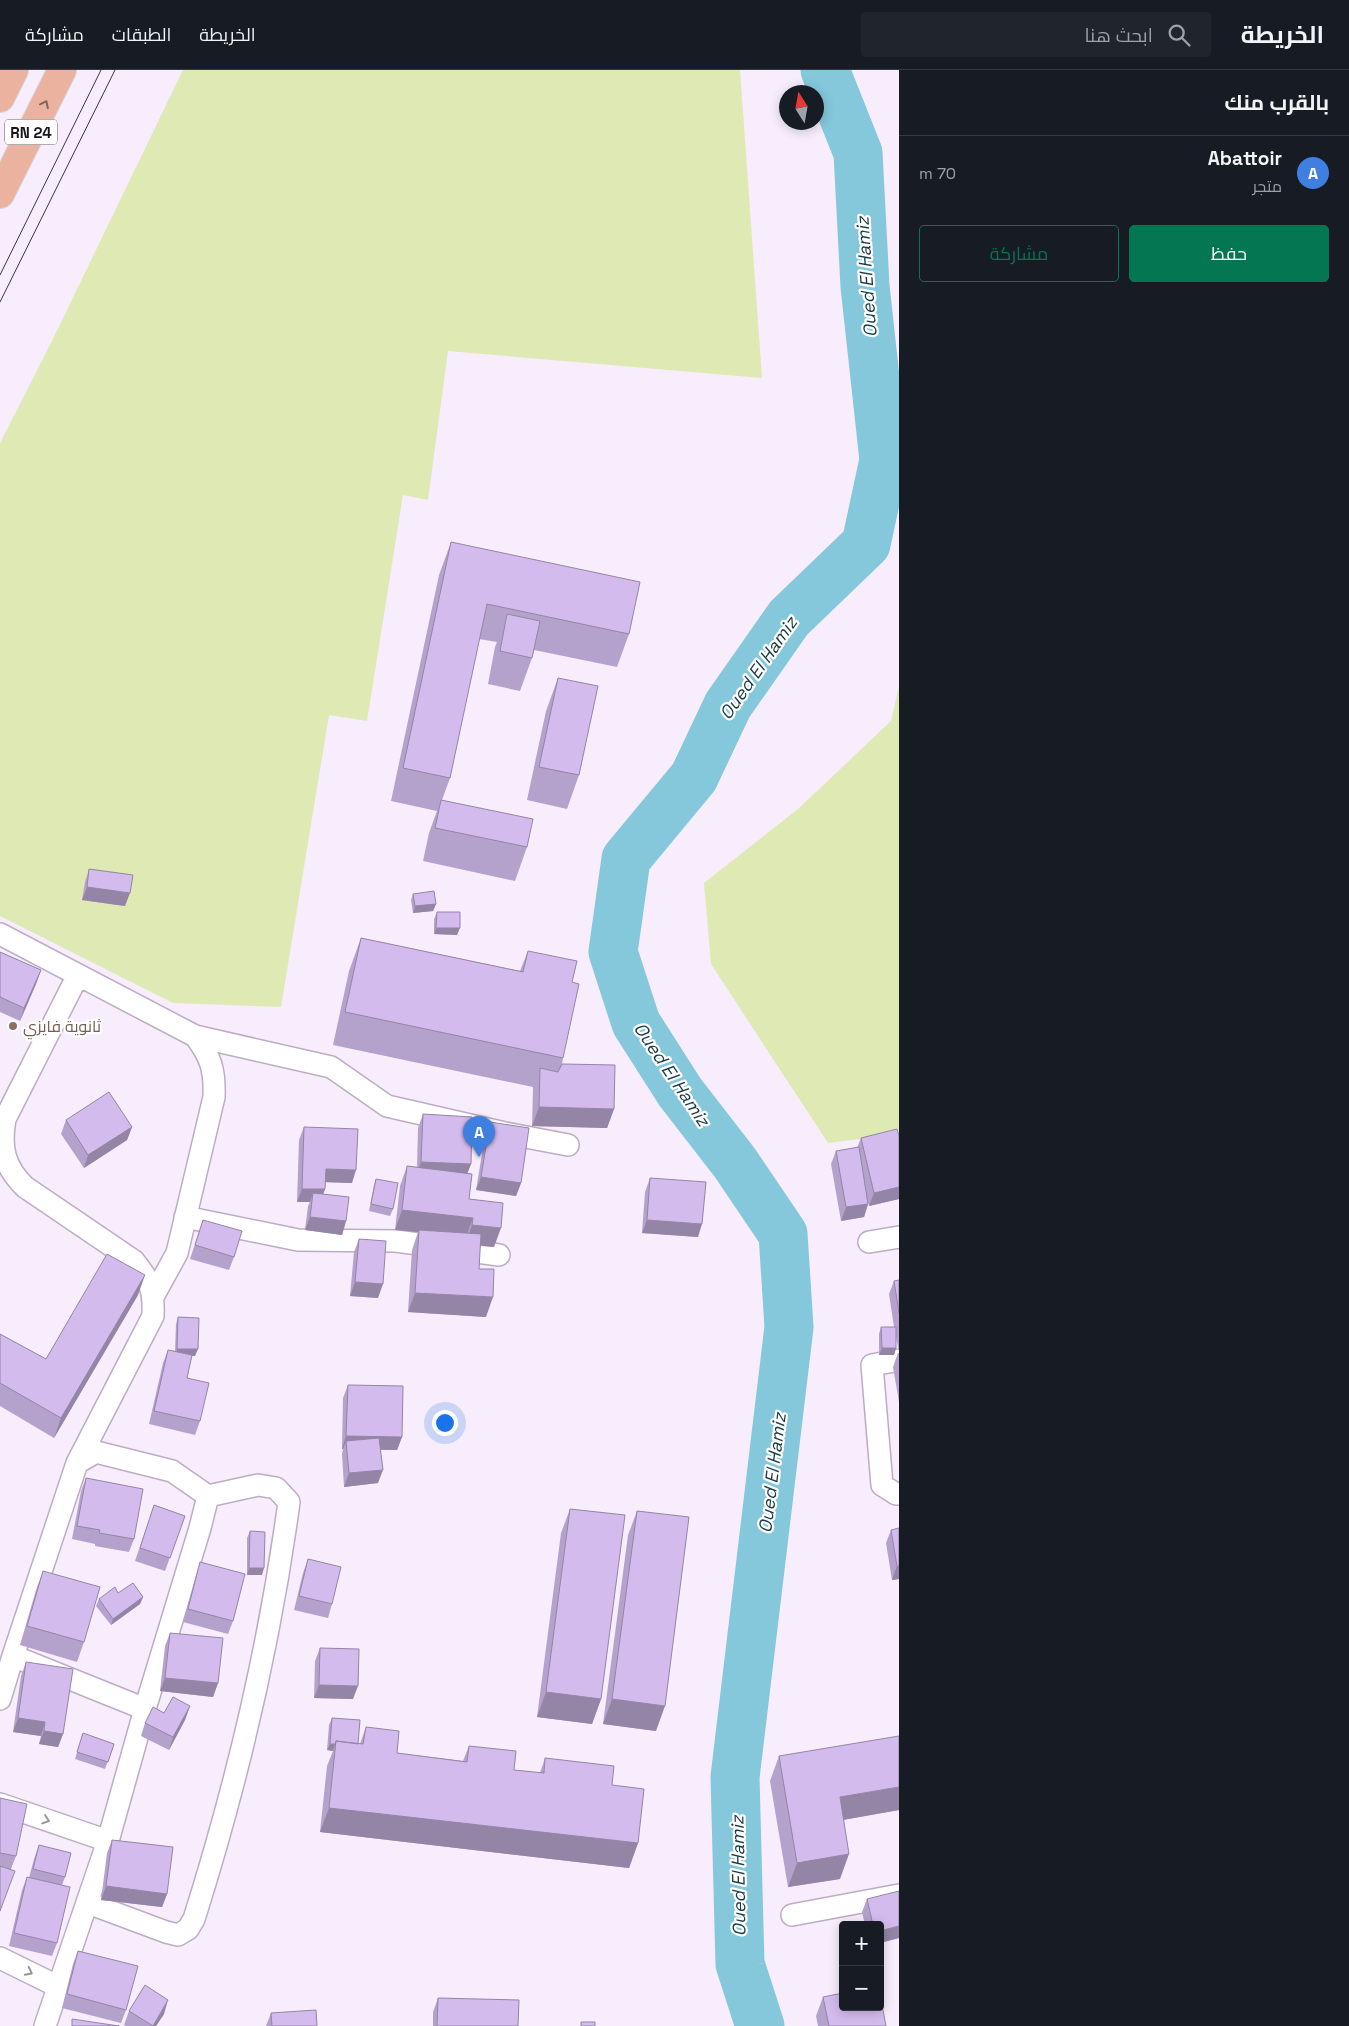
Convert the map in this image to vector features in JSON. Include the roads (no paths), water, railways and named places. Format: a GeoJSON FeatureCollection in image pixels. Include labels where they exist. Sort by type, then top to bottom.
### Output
{"type":"FeatureCollection","features":[{"type":"Feature","properties":{"kind":"main road","name":"RN 24"},"geometry":{"type":"LineString","coordinates":[[0,98],[14,70]]}},
{"type":"Feature","properties":{"kind":"main road","name":"RN 24"},"geometry":{"type":"LineString","coordinates":[[0,194],[62,70]]}},
{"type":"Feature","properties":{"kind":"street"},"geometry":{"type":"LineString","coordinates":[[0,934],[196,1036],[331,1067],[387,1106],[505,1134],[568,1145]]}},
{"type":"Feature","properties":{"kind":"street"},"geometry":{"type":"LineString","coordinates":[[0,1699],[77,1463],[153,1316],[154,1295],[146,1276],[134,1260],[26,1187],[16,1178],[7,1163],[2,1147],[2,1120],[78,975]]}},
{"type":"Feature","properties":{"kind":"street"},"geometry":{"type":"LineString","coordinates":[[154,1295],[177,1253],[214,1096],[215,1074],[207,1052],[196,1036]]}},
{"type":"Feature","properties":{"kind":"street"},"geometry":{"type":"LineString","coordinates":[[185,1218],[298,1240],[396,1241],[498,1256]]}},
{"type":"Feature","properties":{"kind":"street"},"geometry":{"type":"LineString","coordinates":[[869,1242],[899,1237]]}},
{"type":"Feature","properties":{"kind":"street"},"geometry":{"type":"LineString","coordinates":[[899,1360],[872,1365],[882,1485],[899,1494]]}},
{"type":"Feature","properties":{"kind":"street"},"geometry":{"type":"LineString","coordinates":[[77,1463],[96,1452],[172,1471],[208,1496],[258,1485],[276,1488],[289,1502],[255,1695],[214,1857],[194,1919],[188,1929],[178,1935],[88,1903]]}},
{"type":"Feature","properties":{"kind":"street"},"geometry":{"type":"LineString","coordinates":[[45,2026],[57,1986],[88,1903],[108,1841],[208,1496]]}},
{"type":"Feature","properties":{"kind":"street"},"geometry":{"type":"LineString","coordinates":[[13,1656],[145,1709]]}},
{"type":"Feature","properties":{"kind":"street"},"geometry":{"type":"LineString","coordinates":[[0,1804],[108,1841]]}},
{"type":"Feature","properties":{"kind":"street"},"geometry":{"type":"LineString","coordinates":[[792,1915],[899,1896]]}},
{"type":"Feature","properties":{"kind":"street"},"geometry":{"type":"LineString","coordinates":[[0,1958],[57,1986]]}},
{"type":"Feature","properties":{"kind":"waterway","name":"Oued El Hamiz"},"geometry":{"type":"LineString","coordinates":[[760,2026],[740,1964],[735,1777],[789,1327],[783,1234],[735,1163],[680,1092],[636,1023],[613,952],[626,859],[694,777],[728,705],[789,618],[866,544],[884,460],[865,286],[858,153],[825,70]]}},
{"type":"Feature","properties":{"kind":"tram line"},"geometry":{"type":"LineString","coordinates":[[0,275],[101,70]]}},
{"type":"Feature","properties":{"kind":"tram line"},"geometry":{"type":"LineString","coordinates":[[0,302],[115,70]]}},
{"type":"Feature","properties":{"kind":"place","name":"ثانوية فايزي"},"geometry":{"type":"Point","coordinates":[13,1026]}},
{"type":"Feature","properties":{"kind":"place","name":"Abattoir"},"geometry":{"type":"Point","coordinates":[479,1157]}}]}
